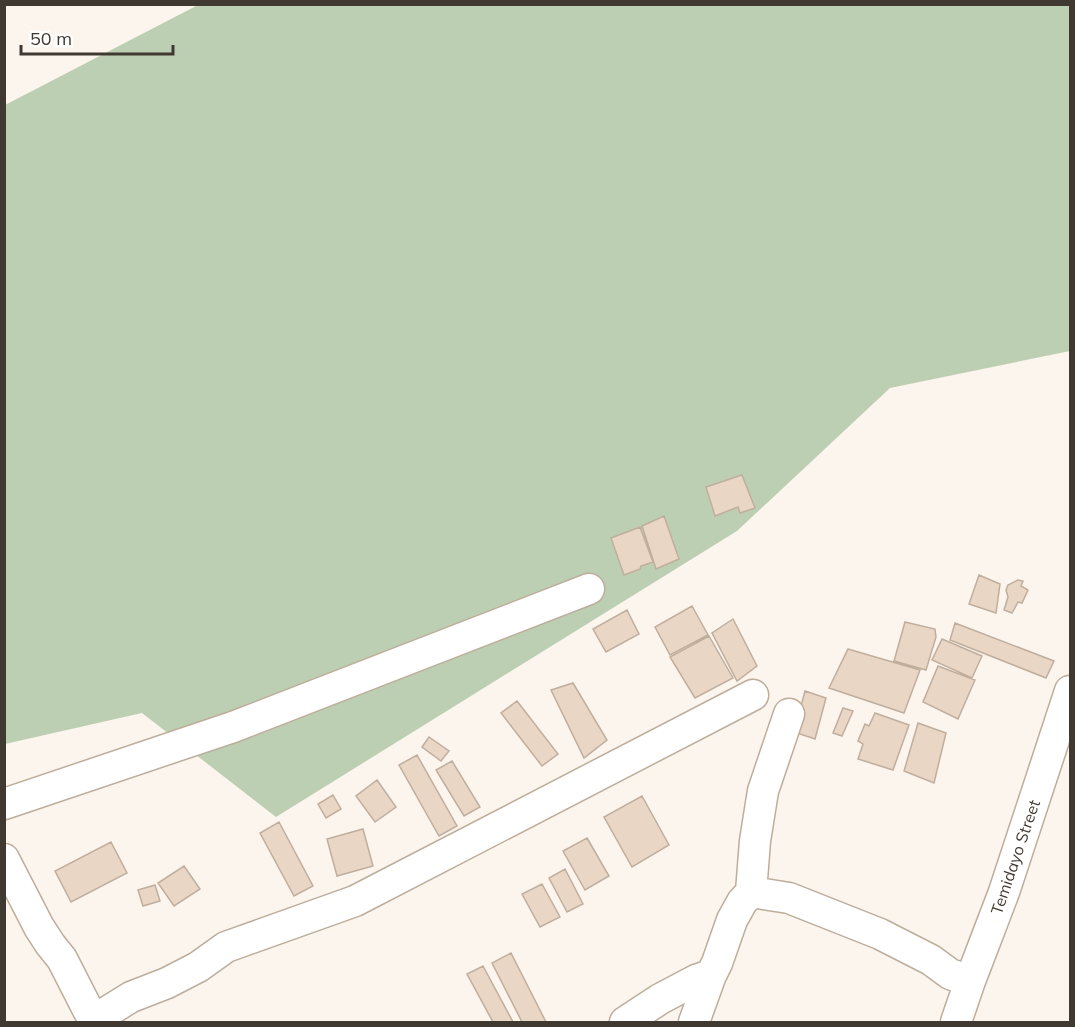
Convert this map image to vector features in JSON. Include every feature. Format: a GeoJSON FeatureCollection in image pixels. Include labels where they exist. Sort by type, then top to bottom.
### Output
{"type":"FeatureCollection","features":[{"type":"Feature","properties":{"kind":"street"},"geometry":{"type":"LineString","coordinates":[[4,804],[233,727],[589,589]]}},
{"type":"Feature","properties":{"kind":"street","name":"Temidayo Street"},"geometry":{"type":"LineString","coordinates":[[956,1023],[1004,892],[1071,691]]}},
{"type":"Feature","properties":{"kind":"street"},"geometry":{"type":"LineString","coordinates":[[4,859],[39,927],[62,958],[95,1022],[131,997],[167,983],[198,967],[226,948],[355,901],[753,695]]}},
{"type":"Feature","properties":{"kind":"street"},"geometry":{"type":"LineString","coordinates":[[694,1023],[732,921],[742,902],[751,892],[755,841],[763,791],[789,714]]}},
{"type":"Feature","properties":{"kind":"street"},"geometry":{"type":"LineString","coordinates":[[751,892],[789,898],[880,934],[931,960],[950,974],[970,981]]}},
{"type":"Feature","properties":{"kind":"street"},"geometry":{"type":"LineString","coordinates":[[625,1023],[660,999],[696,980],[711,975]]}},
{"type":"Feature","properties":{"kind":"green space"},"geometry":{"type":"Polygon","coordinates":[[[198,5],[1070,5],[1070,351],[890,388],[737,531],[276,817],[142,713],[5,744],[5,105],[198,5]]]}},
{"type":"Feature","properties":{"kind":"building"},"geometry":{"type":"Polygon","coordinates":[[[742,475],[755,508],[740,513],[738,507],[715,516],[706,487],[742,475]]]}},
{"type":"Feature","properties":{"kind":"building"},"geometry":{"type":"Polygon","coordinates":[[[664,516],[679,559],[656,569],[642,526],[664,516]]]}},
{"type":"Feature","properties":{"kind":"building"},"geometry":{"type":"Polygon","coordinates":[[[640,527],[653,562],[624,575],[611,538],[640,527]]]}},
{"type":"Feature","properties":{"kind":"building"},"geometry":{"type":"Polygon","coordinates":[[[979,575],[1000,584],[996,613],[969,604],[979,575]]]}},
{"type":"Feature","properties":{"kind":"building"},"geometry":{"type":"Polygon","coordinates":[[[1018,580],[1023,581],[1021,586],[1028,590],[1022,603],[1018,602],[1012,613],[1004,610],[1008,597],[1006,590],[1008,585],[1018,580]]]}},
{"type":"Feature","properties":{"kind":"building"},"geometry":{"type":"Polygon","coordinates":[[[692,606],[708,635],[670,655],[655,627],[692,606]]]}},
{"type":"Feature","properties":{"kind":"building"},"geometry":{"type":"Polygon","coordinates":[[[627,610],[639,634],[606,652],[593,629],[627,610]]]}},
{"type":"Feature","properties":{"kind":"building"},"geometry":{"type":"Polygon","coordinates":[[[733,619],[757,666],[737,681],[712,633],[733,619]]]}},
{"type":"Feature","properties":{"kind":"building"},"geometry":{"type":"Polygon","coordinates":[[[905,622],[935,629],[936,637],[926,670],[894,661],[905,622]]]}},
{"type":"Feature","properties":{"kind":"building"},"geometry":{"type":"Polygon","coordinates":[[[955,623],[1054,661],[1046,678],[950,640],[955,623]]]}},
{"type":"Feature","properties":{"kind":"building"},"geometry":{"type":"Polygon","coordinates":[[[709,636],[733,678],[695,698],[670,657],[709,636]]]}},
{"type":"Feature","properties":{"kind":"building"},"geometry":{"type":"Polygon","coordinates":[[[942,639],[982,656],[972,678],[932,660],[942,639]]]}},
{"type":"Feature","properties":{"kind":"building"},"geometry":{"type":"Polygon","coordinates":[[[848,649],[920,670],[904,713],[829,688],[848,649]]]}},
{"type":"Feature","properties":{"kind":"building"},"geometry":{"type":"Polygon","coordinates":[[[938,666],[975,680],[958,719],[923,702],[938,666]]]}},
{"type":"Feature","properties":{"kind":"building"},"geometry":{"type":"Polygon","coordinates":[[[573,683],[607,740],[584,758],[551,690],[573,683]]]}},
{"type":"Feature","properties":{"kind":"building"},"geometry":{"type":"Polygon","coordinates":[[[805,691],[826,698],[815,739],[794,732],[805,691]]]}},
{"type":"Feature","properties":{"kind":"building"},"geometry":{"type":"Polygon","coordinates":[[[517,701],[558,754],[542,766],[501,713],[517,701]]]}},
{"type":"Feature","properties":{"kind":"building"},"geometry":{"type":"Polygon","coordinates":[[[843,708],[853,711],[842,736],[833,733],[843,708]]]}},
{"type":"Feature","properties":{"kind":"building"},"geometry":{"type":"Polygon","coordinates":[[[875,713],[909,725],[893,770],[858,759],[863,744],[858,741],[865,724],[869,726],[875,713]]]}},
{"type":"Feature","properties":{"kind":"building"},"geometry":{"type":"Polygon","coordinates":[[[918,723],[946,733],[934,783],[904,771],[918,723]]]}},
{"type":"Feature","properties":{"kind":"building"},"geometry":{"type":"Polygon","coordinates":[[[429,737],[449,751],[441,761],[422,747],[429,737]]]}},
{"type":"Feature","properties":{"kind":"building"},"geometry":{"type":"Polygon","coordinates":[[[417,755],[457,826],[439,836],[399,765],[417,755]]]}},
{"type":"Feature","properties":{"kind":"building"},"geometry":{"type":"Polygon","coordinates":[[[452,761],[480,807],[464,816],[436,770],[452,761]]]}},
{"type":"Feature","properties":{"kind":"building"},"geometry":{"type":"Polygon","coordinates":[[[377,780],[396,807],[375,822],[356,796],[377,780]]]}},
{"type":"Feature","properties":{"kind":"building"},"geometry":{"type":"Polygon","coordinates":[[[333,795],[341,809],[326,818],[318,804],[333,795]]]}},
{"type":"Feature","properties":{"kind":"building"},"geometry":{"type":"Polygon","coordinates":[[[642,796],[669,845],[632,867],[604,817],[642,796]]]}},
{"type":"Feature","properties":{"kind":"building"},"geometry":{"type":"Polygon","coordinates":[[[279,822],[313,886],[294,896],[260,833],[279,822]]]}},
{"type":"Feature","properties":{"kind":"building"},"geometry":{"type":"Polygon","coordinates":[[[363,829],[373,866],[337,876],[327,839],[363,829]]]}},
{"type":"Feature","properties":{"kind":"building"},"geometry":{"type":"Polygon","coordinates":[[[587,838],[609,876],[585,890],[563,851],[587,838]]]}},
{"type":"Feature","properties":{"kind":"building"},"geometry":{"type":"Polygon","coordinates":[[[111,842],[127,873],[71,902],[55,871],[111,842]]]}},
{"type":"Feature","properties":{"kind":"building"},"geometry":{"type":"Polygon","coordinates":[[[184,866],[200,889],[174,906],[158,883],[184,866]]]}},
{"type":"Feature","properties":{"kind":"building"},"geometry":{"type":"Polygon","coordinates":[[[565,869],[583,904],[567,912],[549,878],[565,869]]]}},
{"type":"Feature","properties":{"kind":"building"},"geometry":{"type":"Polygon","coordinates":[[[542,884],[560,917],[540,927],[522,894],[542,884]]]}},
{"type":"Feature","properties":{"kind":"building"},"geometry":{"type":"Polygon","coordinates":[[[155,885],[160,901],[143,906],[138,890],[155,885]]]}},
{"type":"Feature","properties":{"kind":"building"},"geometry":{"type":"Polygon","coordinates":[[[511,953],[546,1022],[522,1022],[492,963],[511,953]]]}},
{"type":"Feature","properties":{"kind":"building"},"geometry":{"type":"Polygon","coordinates":[[[483,966],[513,1022],[493,1022],[467,974],[483,966]]]}}]}
